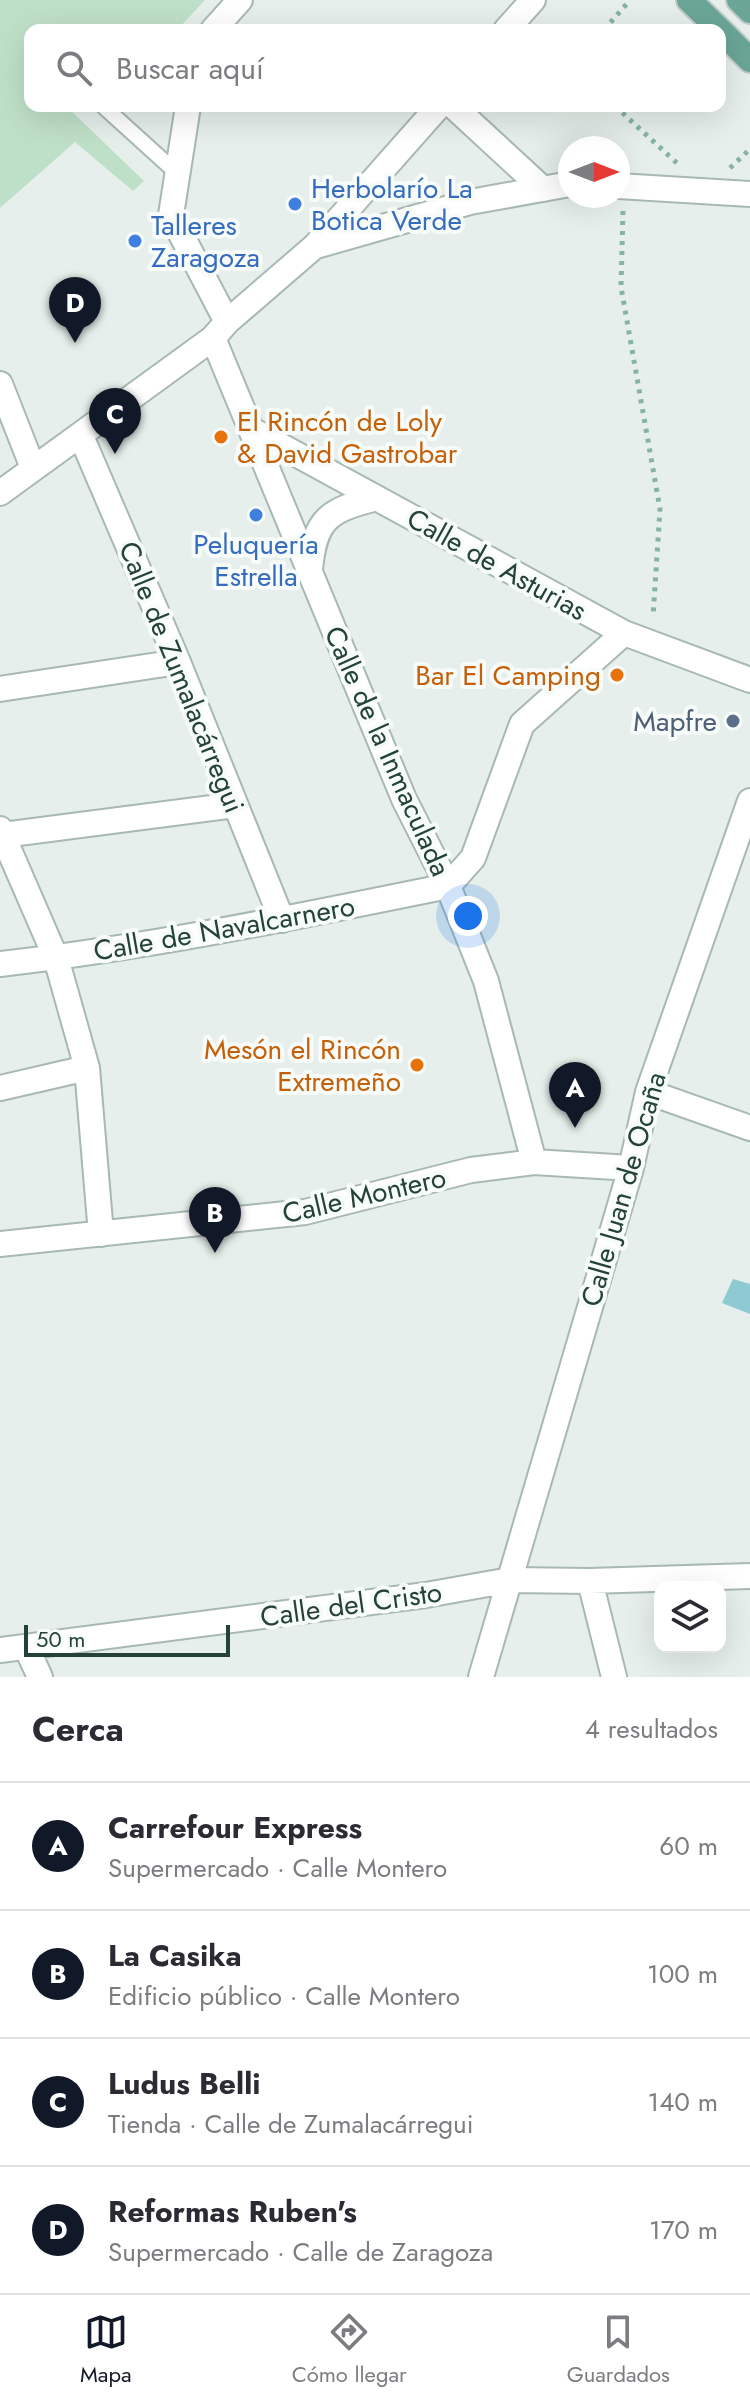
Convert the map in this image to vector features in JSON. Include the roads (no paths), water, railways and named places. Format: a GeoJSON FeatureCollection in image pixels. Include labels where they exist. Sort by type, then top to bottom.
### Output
{"type":"FeatureCollection","features":[{"type":"Feature","properties":{"kind":"main road"},"geometry":{"type":"LineString","coordinates":[[689,0],[714,24]]}},
{"type":"Feature","properties":{"kind":"main road"},"geometry":{"type":"LineString","coordinates":[[739,0],[750,11]]}},
{"type":"Feature","properties":{"kind":"main road"},"geometry":{"type":"LineString","coordinates":[[726,36],[750,60]]}},
{"type":"Feature","properties":{"kind":"street"},"geometry":{"type":"LineString","coordinates":[[218,24],[240,0]]}},
{"type":"Feature","properties":{"kind":"street"},"geometry":{"type":"LineString","coordinates":[[511,24],[533,0]]}},
{"type":"Feature","properties":{"kind":"street","name":"Calle de la Inmaculada"},"geometry":{"type":"LineString","coordinates":[[187,112],[171,215],[220,330],[252,430],[404,799],[448,886],[486,981],[534,1162]]}},
{"type":"Feature","properties":{"kind":"street"},"geometry":{"type":"LineString","coordinates":[[0,493],[81,436],[220,330],[315,246],[434,112]]}},
{"type":"Feature","properties":{"kind":"street"},"geometry":{"type":"LineString","coordinates":[[460,112],[543,189]]}},
{"type":"Feature","properties":{"kind":"street"},"geometry":{"type":"LineString","coordinates":[[315,246],[470,202],[558,186]]}},
{"type":"Feature","properties":{"kind":"street"},"geometry":{"type":"LineString","coordinates":[[630,187],[750,194]]}},
{"type":"Feature","properties":{"kind":"street"},"geometry":{"type":"LineString","coordinates":[[0,384],[33,468]]}},
{"type":"Feature","properties":{"kind":"street","name":"Calle de Asturias"},"geometry":{"type":"LineString","coordinates":[[252,430],[624,633],[750,680]]}},
{"type":"Feature","properties":{"kind":"street","name":"Calle de Zumalacárregui"},"geometry":{"type":"LineString","coordinates":[[81,436],[178,662],[282,920]]}},
{"type":"Feature","properties":{"kind":"street"},"geometry":{"type":"LineString","coordinates":[[310,571],[313,544],[322,523],[345,506],[377,498]]}},
{"type":"Feature","properties":{"kind":"street"},"geometry":{"type":"LineString","coordinates":[[448,886],[473,858],[522,724],[624,633]]}},
{"type":"Feature","properties":{"kind":"street"},"geometry":{"type":"LineString","coordinates":[[0,689],[178,662]]}},
{"type":"Feature","properties":{"kind":"street","name":"Calle Juan de Ocaña"},"geometry":{"type":"LineString","coordinates":[[481,1677],[631,1168],[648,1092],[750,801]]}},
{"type":"Feature","properties":{"kind":"street"},"geometry":{"type":"LineString","coordinates":[[101,1234],[87,1068],[56,958],[1,832],[235,805]]}},
{"type":"Feature","properties":{"kind":"street","name":"Calle de Navalcarnero"},"geometry":{"type":"LineString","coordinates":[[0,964],[56,958],[282,920],[448,886]]}},
{"type":"Feature","properties":{"kind":"street"},"geometry":{"type":"LineString","coordinates":[[0,1088],[87,1068]]}},
{"type":"Feature","properties":{"kind":"street"},"geometry":{"type":"LineString","coordinates":[[648,1092],[750,1128]]}},
{"type":"Feature","properties":{"kind":"street","name":"Calle Montero"},"geometry":{"type":"LineString","coordinates":[[0,1244],[305,1212],[471,1170],[534,1162],[631,1168]]}},
{"type":"Feature","properties":{"kind":"street","name":"Calle del Cristo"},"geometry":{"type":"LineString","coordinates":[[0,1650],[426,1595],[510,1580],[750,1576]]}},
{"type":"Feature","properties":{"kind":"street"},"geometry":{"type":"LineString","coordinates":[[590,1581],[614,1677]]}},
{"type":"Feature","properties":{"kind":"street"},"geometry":{"type":"LineString","coordinates":[[26,1647],[40,1677]]}},
{"type":"Feature","properties":{"kind":"lane"},"geometry":{"type":"LineString","coordinates":[[110,112],[178,174]]}},
{"type":"Feature","properties":{"kind":"water"},"geometry":{"type":"Polygon","coordinates":[[[733,1279],[750,1284],[750,1314],[722,1303],[733,1279]]]}},
{"type":"Feature","properties":{"kind":"place","name":"Herbolarío La Botica Verde"},"geometry":{"type":"Point","coordinates":[295,204]}},
{"type":"Feature","properties":{"kind":"place","name":"Talleres Zaragoza"},"geometry":{"type":"Point","coordinates":[135,241]}},
{"type":"Feature","properties":{"kind":"place","name":"Reformas Ruben's"},"geometry":{"type":"Point","coordinates":[75,343]}},
{"type":"Feature","properties":{"kind":"place","name":"El Rincón de Loly & David Gastrobar"},"geometry":{"type":"Point","coordinates":[221,437]}},
{"type":"Feature","properties":{"kind":"place","name":"Ludus Belli"},"geometry":{"type":"Point","coordinates":[115,454]}},
{"type":"Feature","properties":{"kind":"place","name":"Peluquería Estrella"},"geometry":{"type":"Point","coordinates":[256,515]}},
{"type":"Feature","properties":{"kind":"place","name":"Bar El Camping"},"geometry":{"type":"Point","coordinates":[617,675]}},
{"type":"Feature","properties":{"kind":"place","name":"Mapfre"},"geometry":{"type":"Point","coordinates":[733,721]}},
{"type":"Feature","properties":{"kind":"place","name":"Mesón el Rincón Extremeño"},"geometry":{"type":"Point","coordinates":[417,1065]}},
{"type":"Feature","properties":{"kind":"place","name":"Carrefour Express"},"geometry":{"type":"Point","coordinates":[575,1128]}},
{"type":"Feature","properties":{"kind":"place","name":"La Casika"},"geometry":{"type":"Point","coordinates":[215,1253]}}]}
